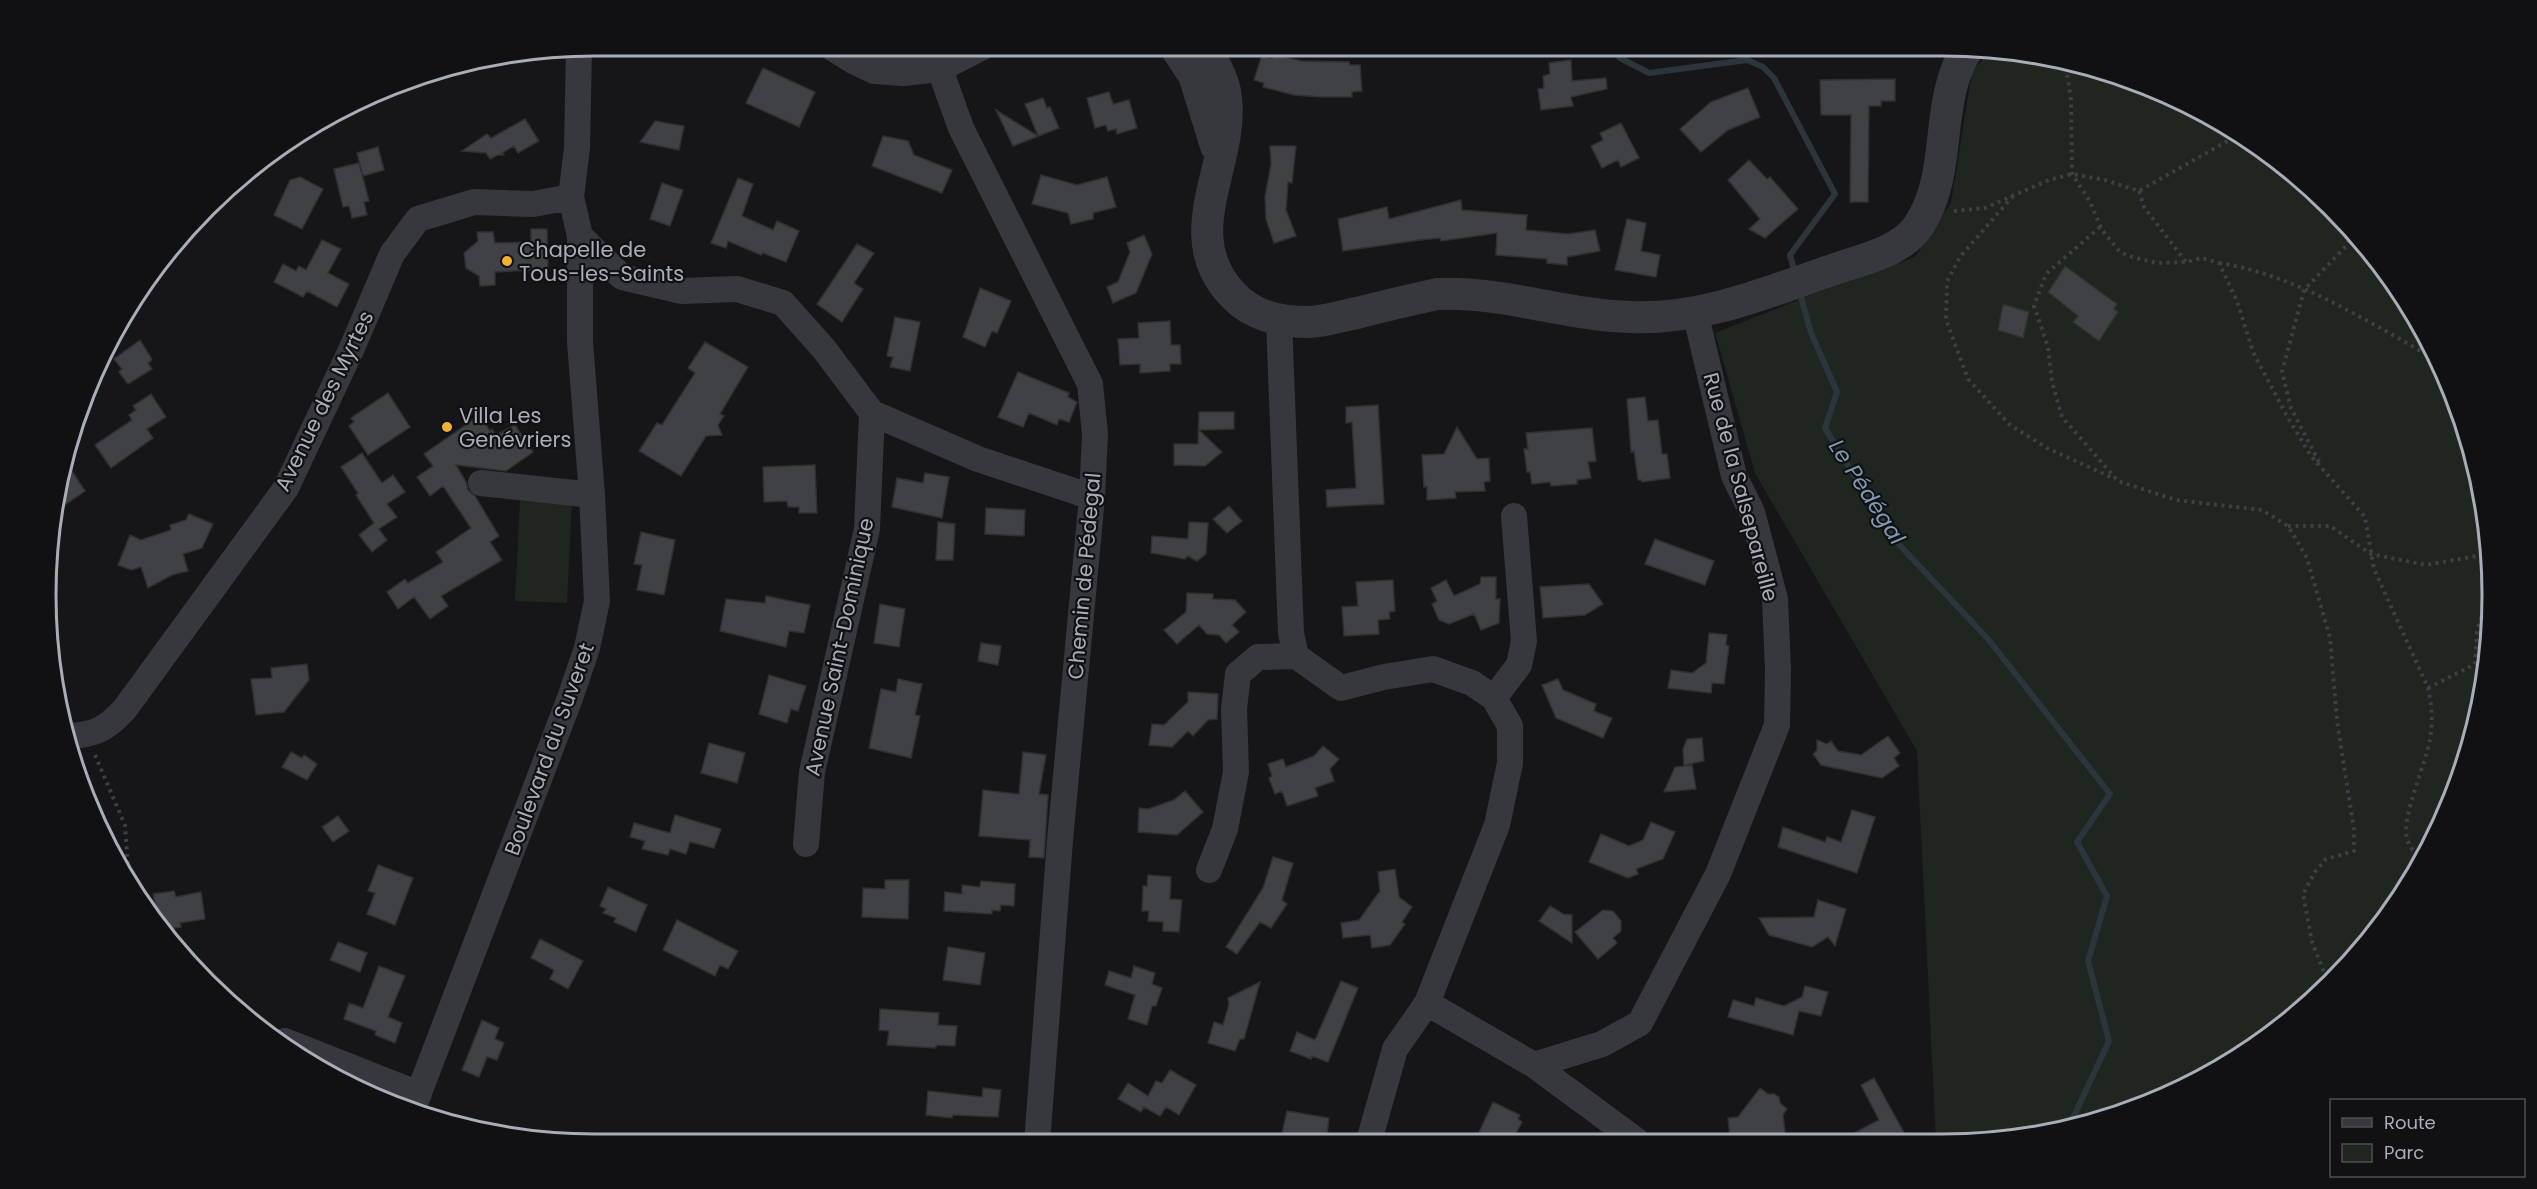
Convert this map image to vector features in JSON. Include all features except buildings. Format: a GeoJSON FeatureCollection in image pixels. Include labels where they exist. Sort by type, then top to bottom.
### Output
{"type":"FeatureCollection","features":[{"type":"Feature","properties":{"kind":"street","name":"Boulevard du Suveret"},"geometry":{"type":"LineString","coordinates":[[415,1102],[587,648],[597,601],[592,495],[580,342],[580,236],[571,197],[577,148],[579,56]]}},
{"type":"Feature","properties":{"kind":"street"},"geometry":{"type":"LineString","coordinates":[[851,56],[875,68],[903,70],[925,56]]}},
{"type":"Feature","properties":{"kind":"street","name":"Chemin de Pédegal"},"geometry":{"type":"LineString","coordinates":[[933,56],[961,128],[1090,384],[1095,434],[1092,497],[1060,840],[1038,1134]]}},
{"type":"Feature","properties":{"kind":"street"},"geometry":{"type":"LineString","coordinates":[[1181,56],[1194,75],[1219,156]]}},
{"type":"Feature","properties":{"kind":"street"},"geometry":{"type":"LineString","coordinates":[[1210,56],[1216,64],[1226,97],[1226,129],[1206,216],[1208,244],[1215,270],[1223,285],[1255,314],[1279,320],[1310,322],[1437,294],[1458,293],[1479,294],[1582,313],[1631,317],[1695,312],[1747,300],[1881,253],[1905,239],[1919,226],[1926,211],[1937,184],[1950,92],[1962,57]]}},
{"type":"Feature","properties":{"kind":"street","name":"Avenue des Myrtes"},"geometry":{"type":"LineString","coordinates":[[77,736],[108,726],[124,710],[286,488],[352,348],[392,254],[418,219],[474,202],[533,204],[571,197]]}},
{"type":"Feature","properties":{"kind":"street"},"geometry":{"type":"LineString","coordinates":[[580,236],[622,278],[682,291],[737,289],[783,303],[824,349],[872,414],[978,459],[1092,497]]}},
{"type":"Feature","properties":{"kind":"street","name":"Rue de la Salsepareille"},"geometry":{"type":"LineString","coordinates":[[1534,1065],[1602,1044],[1640,1023],[1718,874],[1776,725],[1778,670],[1775,599],[1752,512],[1734,476],[1695,312]]}},
{"type":"Feature","properties":{"kind":"street"},"geometry":{"type":"LineString","coordinates":[[1279,320],[1291,633],[1296,656]]}},
{"type":"Feature","properties":{"kind":"street","name":"Avenue Saint-Dominique"},"geometry":{"type":"LineString","coordinates":[[806,844],[812,772],[867,529],[872,414]]}},
{"type":"Feature","properties":{"kind":"street"},"geometry":{"type":"LineString","coordinates":[[482,483],[592,495]]}},
{"type":"Feature","properties":{"kind":"street"},"geometry":{"type":"LineString","coordinates":[[1494,698],[1519,665],[1524,641],[1514,516]]}},
{"type":"Feature","properties":{"kind":"street"},"geometry":{"type":"LineString","coordinates":[[1209,870],[1225,829],[1236,772],[1234,709],[1238,674],[1257,657],[1296,656],[1341,688],[1384,676],[1433,669],[1472,683],[1494,698],[1510,726],[1510,763],[1497,825],[1427,1003],[1395,1049],[1372,1134]]}},
{"type":"Feature","properties":{"kind":"street"},"geometry":{"type":"LineString","coordinates":[[1427,1003],[1534,1065],[1629,1134]]}},
{"type":"Feature","properties":{"kind":"street"},"geometry":{"type":"LineString","coordinates":[[316,1055],[415,1102]]}},
{"type":"Feature","properties":{"kind":"path"},"geometry":{"type":"LineString","coordinates":[[2067,70],[2071,99],[2072,174],[2089,200],[2100,226],[2120,252],[2157,263],[2187,262],[2201,258],[2250,267],[2328,300],[2424,353]]}},
{"type":"Feature","properties":{"kind":"path"},"geometry":{"type":"LineString","coordinates":[[1926,211],[1965,211],[1985,208],[2049,180],[2072,174],[2105,180],[2139,191],[2231,139]]}},
{"type":"Feature","properties":{"kind":"path"},"geometry":{"type":"LineString","coordinates":[[2139,191],[2144,207],[2187,262]]}},
{"type":"Feature","properties":{"kind":"path"},"geometry":{"type":"LineString","coordinates":[[2013,196],[1960,257],[1947,281],[1946,320],[1968,379],[2010,425],[2047,448],[2118,481],[2176,500],[2262,510],[2288,526],[2307,558],[2330,638],[2337,721],[2354,830],[2354,851],[2326,859],[2314,872],[2303,894],[2312,942],[2325,975]]}},
{"type":"Feature","properties":{"kind":"path"},"geometry":{"type":"LineString","coordinates":[[2100,226],[2046,274],[2034,306],[2048,346],[2052,382],[2062,417],[2118,481]]}},
{"type":"Feature","properties":{"kind":"path"},"geometry":{"type":"LineString","coordinates":[[2347,245],[2349,240]]}},
{"type":"Feature","properties":{"kind":"path"},"geometry":{"type":"LineString","coordinates":[[2322,468],[2291,408],[2282,372],[2304,290],[2350,241]]}},
{"type":"Feature","properties":{"kind":"path"},"geometry":{"type":"LineString","coordinates":[[2220,263],[2237,301],[2253,352],[2288,418],[2311,456],[2365,518],[2374,569],[2428,688],[2432,708],[2430,741],[2412,798],[2407,830],[2407,839],[2415,853]]}},
{"type":"Feature","properties":{"kind":"path"},"geometry":{"type":"LineString","coordinates":[[2288,526],[2330,526],[2371,554],[2426,565],[2480,555]]}},
{"type":"Feature","properties":{"kind":"path"},"geometry":{"type":"LineString","coordinates":[[2428,688],[2475,664],[2477,631],[2481,619]]}},
{"type":"Feature","properties":{"kind":"path"},"geometry":{"type":"LineString","coordinates":[[77,736],[125,825],[128,863]]}},
{"type":"Feature","properties":{"kind":"green space"},"geometry":{"type":"Polygon","coordinates":[[[1984,58],[2013,60],[2082,74],[2149,97],[2181,111],[2242,146],[2298,189],[2324,213],[2348,239],[2391,295],[2426,356],[2440,388],[2453,421],[2471,489],[2477,524],[2482,594],[2477,665],[2471,700],[2453,768],[2440,801],[2426,833],[2391,894],[2348,950],[2324,976],[2298,1000],[2242,1043],[2181,1078],[2149,1092],[2116,1105],[2048,1123],[2013,1129],[1936,1134],[1917,751],[1755,473],[1715,333],[1851,279],[1915,257],[1951,203],[1972,72],[1984,58]]]}},
{"type":"Feature","properties":{"kind":"green space"},"geometry":{"type":"Polygon","coordinates":[[[520,501],[572,503],[567,603],[515,601],[520,501]]]}},
{"type":"Feature","properties":{"kind":"waterway","name":"Le Pédégal"},"geometry":{"type":"LineString","coordinates":[[1619,56],[1649,73],[1747,60],[1763,67],[1774,78],[1835,194],[1790,255],[1795,274]]}},
{"type":"Feature","properties":{"kind":"waterway","name":"Le Pédégal"},"geometry":{"type":"LineString","coordinates":[[1799,290],[1811,333],[1837,392],[1825,428],[1892,537],[1988,639],[2110,794],[2077,842],[2107,896],[2088,961],[2109,1041],[2073,1117]]}},
{"type":"Feature","properties":{"kind":"place","name":"Chapelle de Tous-les-Saints"},"geometry":{"type":"Point","coordinates":[507,261]}},
{"type":"Feature","properties":{"kind":"place","name":"Villa Les Genévriers"},"geometry":{"type":"Point","coordinates":[447,427]}}]}
